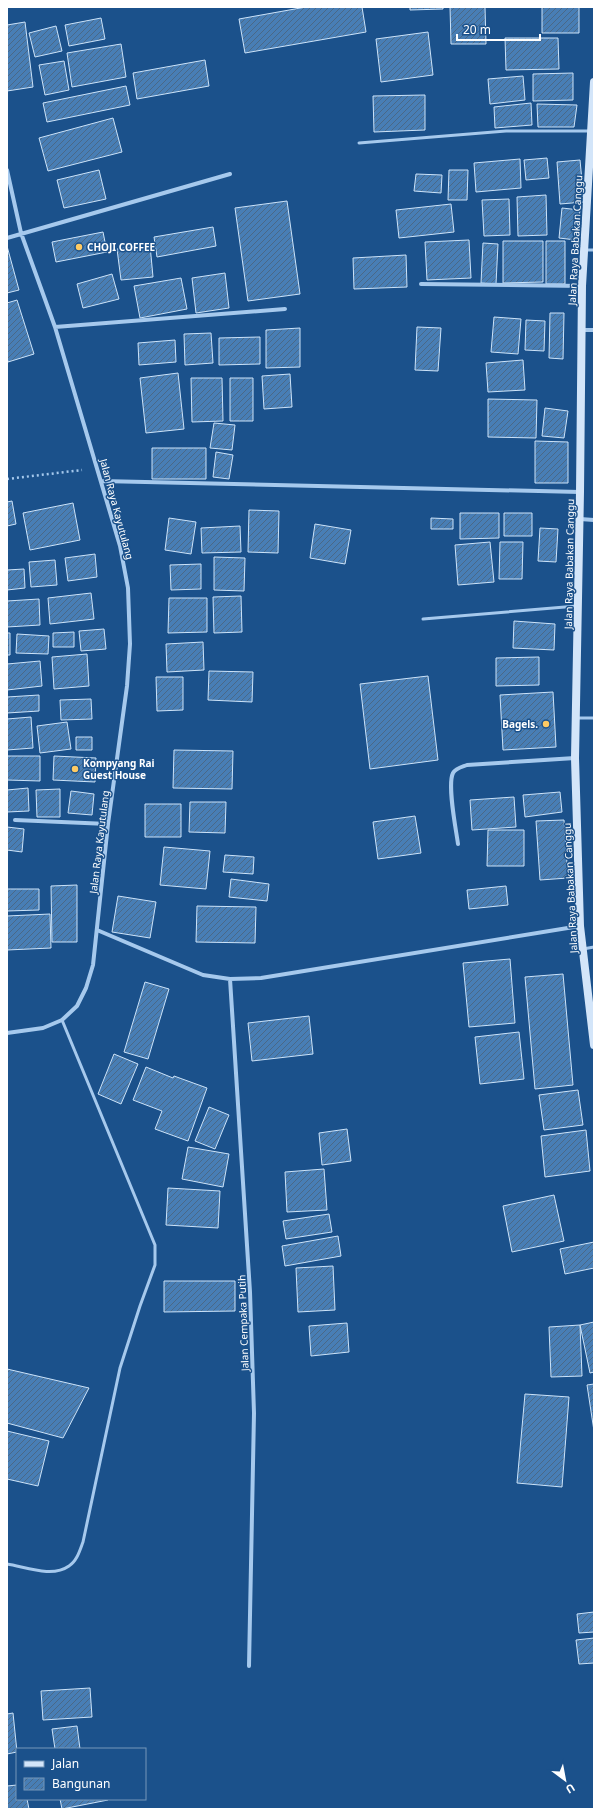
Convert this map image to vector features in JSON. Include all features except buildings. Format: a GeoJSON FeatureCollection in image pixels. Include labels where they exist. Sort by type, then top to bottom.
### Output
{"type":"FeatureCollection","features":[{"type":"Feature","properties":{"kind":"street","name":"Jalan Raya Babakan Canggu"},"geometry":{"type":"LineString","coordinates":[[594,82],[582,286],[580,519],[575,758],[580,926],[594,1045]]}},
{"type":"Feature","properties":{"kind":"street","name":"Jalan Raya Kayutulang"},"geometry":{"type":"LineString","coordinates":[[7,170],[21,233],[55,327],[98,468],[120,546],[127,581],[130,644],[124,715],[108,824],[93,965],[86,988],[77,1006],[62,1020]]}},
{"type":"Feature","properties":{"kind":"street"},"geometry":{"type":"LineString","coordinates":[[7,238],[230,174]]}},
{"type":"Feature","properties":{"kind":"street"},"geometry":{"type":"LineString","coordinates":[[421,284],[582,286]]}},
{"type":"Feature","properties":{"kind":"street"},"geometry":{"type":"LineString","coordinates":[[55,327],[285,309]]}},
{"type":"Feature","properties":{"kind":"street"},"geometry":{"type":"LineString","coordinates":[[582,330],[594,330]]}},
{"type":"Feature","properties":{"kind":"street"},"geometry":{"type":"LineString","coordinates":[[101,481],[580,492]]}},
{"type":"Feature","properties":{"kind":"street"},"geometry":{"type":"LineString","coordinates":[[580,519],[594,520]]}},
{"type":"Feature","properties":{"kind":"street"},"geometry":{"type":"LineString","coordinates":[[458,844],[450,784],[454,773],[458,768],[467,765],[575,758]]}},
{"type":"Feature","properties":{"kind":"street"},"geometry":{"type":"LineString","coordinates":[[15,820],[108,824]]}},
{"type":"Feature","properties":{"kind":"street"},"geometry":{"type":"LineString","coordinates":[[97,930],[203,975],[230,979],[261,978],[580,926]]}},
{"type":"Feature","properties":{"kind":"street","name":"Jalan Cempaka Putih"},"geometry":{"type":"LineString","coordinates":[[230,979],[250,1292],[254,1405],[249,1666]]}},
{"type":"Feature","properties":{"kind":"street"},"geometry":{"type":"LineString","coordinates":[[7,1033],[43,1028],[62,1020]]}},
{"type":"Feature","properties":{"kind":"lane"},"geometry":{"type":"LineString","coordinates":[[359,143],[506,131],[590,131]]}},
{"type":"Feature","properties":{"kind":"lane"},"geometry":{"type":"LineString","coordinates":[[584,250],[594,250]]}},
{"type":"Feature","properties":{"kind":"lane"},"geometry":{"type":"LineString","coordinates":[[423,619],[578,606]]}},
{"type":"Feature","properties":{"kind":"lane"},"geometry":{"type":"LineString","coordinates":[[576,718],[594,718]]}},
{"type":"Feature","properties":{"kind":"lane"},"geometry":{"type":"LineString","coordinates":[[583,949],[594,947]]}},
{"type":"Feature","properties":{"kind":"lane"},"geometry":{"type":"LineString","coordinates":[[7,1564],[56,1572],[70,1566],[77,1558],[84,1542],[120,1368],[140,1306],[155,1266],[155,1245],[62,1020]]}},
{"type":"Feature","properties":{"kind":"path"},"geometry":{"type":"LineString","coordinates":[[7,479],[98,468]]}},
{"type":"Feature","properties":{"kind":"place","name":"CHOJI COFFEE"},"geometry":{"type":"Point","coordinates":[79,247]}},
{"type":"Feature","properties":{"kind":"place","name":"Bagels."},"geometry":{"type":"Point","coordinates":[546,724]}},
{"type":"Feature","properties":{"kind":"place","name":"Kompyang Rai Guest House"},"geometry":{"type":"Point","coordinates":[75,769]}}]}
